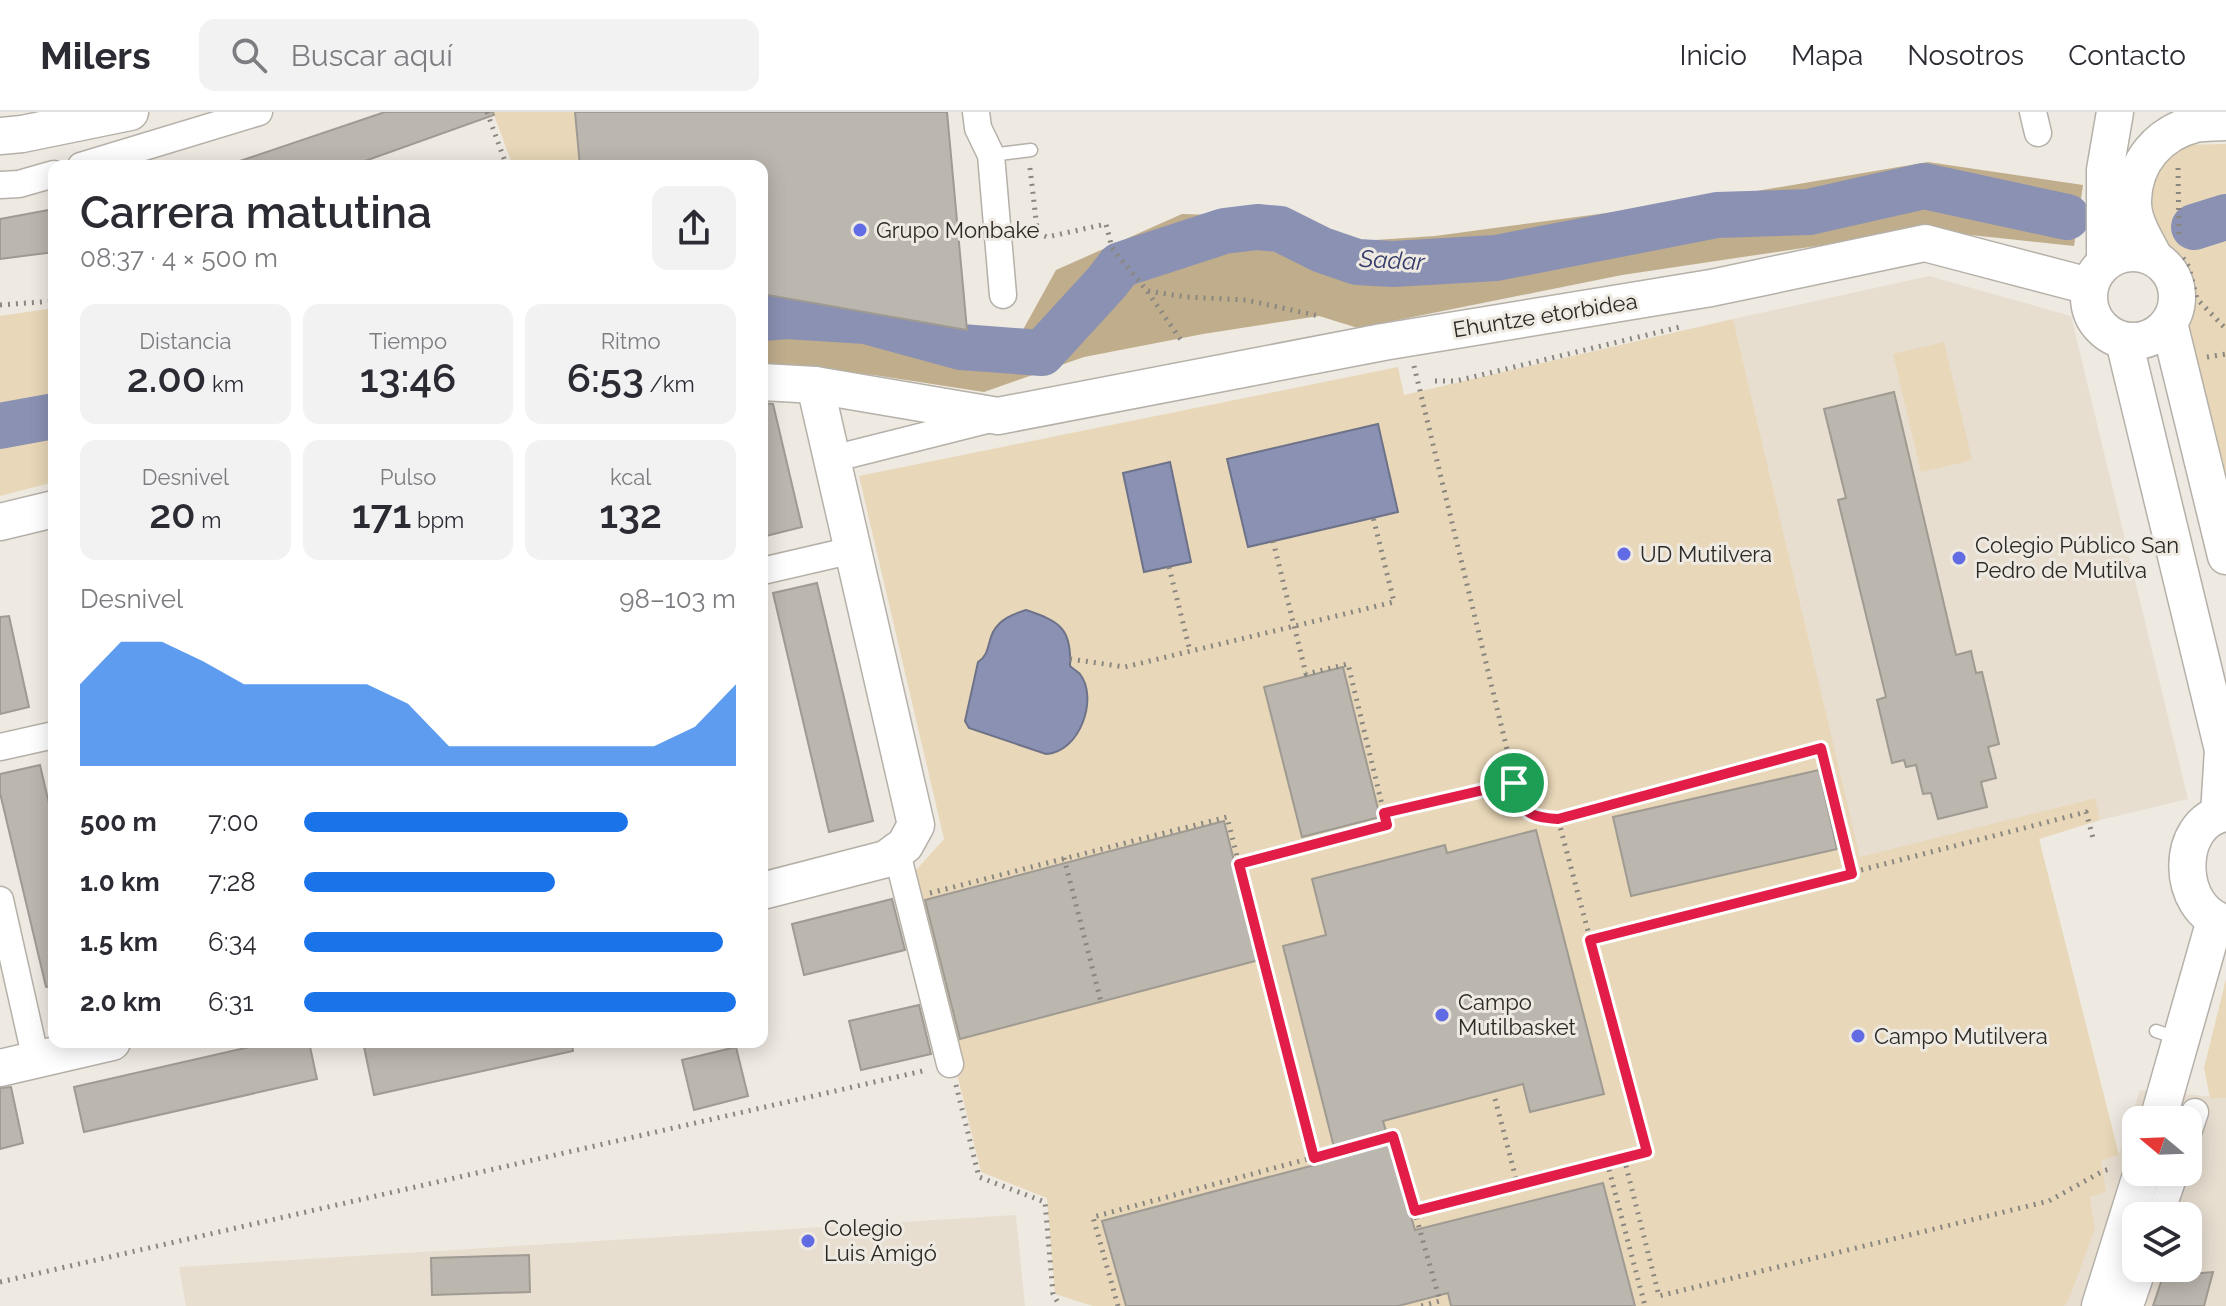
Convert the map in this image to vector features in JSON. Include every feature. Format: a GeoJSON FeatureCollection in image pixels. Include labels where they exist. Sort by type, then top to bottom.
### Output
{"type":"FeatureCollection","features":[{"type":"Feature","properties":{"kind":"street"},"geometry":{"type":"LineString","coordinates":[[0,136],[130,112]]}},
{"type":"Feature","properties":{"kind":"street"},"geometry":{"type":"LineString","coordinates":[[101,160],[259,112]]}},
{"type":"Feature","properties":{"kind":"street"},"geometry":{"type":"LineString","coordinates":[[976,112],[978,128],[991,155],[1003,295]]}},
{"type":"Feature","properties":{"kind":"street"},"geometry":{"type":"LineString","coordinates":[[2115,112],[2105,170],[2097,274],[2089,305],[2095,322],[2105,333],[2124,341],[2150,338],[2169,323],[2177,301],[2174,280],[2167,268],[2171,250]]}},
{"type":"Feature","properties":{"kind":"street"},"geometry":{"type":"LineString","coordinates":[[2171,250],[2140,232],[2132,201],[2139,168],[2157,142],[2195,124],[2226,122]]}},
{"type":"Feature","properties":{"kind":"street"},"geometry":{"type":"LineString","coordinates":[[0,185],[19,184],[48,176]]}},
{"type":"Feature","properties":{"kind":"street","name":"Ehuntze etorbidea"},"geometry":{"type":"LineString","coordinates":[[768,382],[815,385],[998,416],[1383,342],[1711,288],[1925,243],[2097,274]]}},
{"type":"Feature","properties":{"kind":"street"},"geometry":{"type":"LineString","coordinates":[[2097,274],[2128,252],[2171,250]]}},
{"type":"Feature","properties":{"kind":"street"},"geometry":{"type":"LineString","coordinates":[[2169,323],[2218,488],[2226,556]]}},
{"type":"Feature","properties":{"kind":"street"},"geometry":{"type":"LineString","coordinates":[[2124,341],[2223,750],[2222,814],[2199,830],[2186,858],[2189,889],[2202,909],[2221,922],[2170,1035],[2160,1106]]}},
{"type":"Feature","properties":{"kind":"street"},"geometry":{"type":"LineString","coordinates":[[768,884],[886,859],[901,849],[916,825],[815,385]]}},
{"type":"Feature","properties":{"kind":"street","name":"Ehuntze etorbidea"},"geometry":{"type":"LineString","coordinates":[[832,459],[991,421],[998,416]]}},
{"type":"Feature","properties":{"kind":"street"},"geometry":{"type":"LineString","coordinates":[[0,522],[48,510]]}},
{"type":"Feature","properties":{"kind":"street"},"geometry":{"type":"LineString","coordinates":[[768,570],[853,550]]}},
{"type":"Feature","properties":{"kind":"street"},"geometry":{"type":"LineString","coordinates":[[0,747],[48,736]]}},
{"type":"Feature","properties":{"kind":"street"},"geometry":{"type":"LineString","coordinates":[[901,849],[950,1064]]}},
{"type":"Feature","properties":{"kind":"street"},"geometry":{"type":"LineString","coordinates":[[0,900],[36,1060]]}},
{"type":"Feature","properties":{"kind":"street"},"geometry":{"type":"LineString","coordinates":[[0,1068],[87,1048]]}},
{"type":"Feature","properties":{"kind":"street"},"geometry":{"type":"LineString","coordinates":[[2100,1306],[2127,1186]]}},
{"type":"Feature","properties":{"kind":"street"},"geometry":{"type":"LineString","coordinates":[[2130,1306],[2138,1282]]}},
{"type":"Feature","properties":{"kind":"lane"},"geometry":{"type":"LineString","coordinates":[[991,155],[1030,150]]}},
{"type":"Feature","properties":{"kind":"path"},"geometry":{"type":"LineString","coordinates":[[487,112],[505,160]]}},
{"type":"Feature","properties":{"kind":"path"},"geometry":{"type":"LineString","coordinates":[[1030,150],[1040,234],[1047,237],[1106,224],[1112,248],[1183,343]]}},
{"type":"Feature","properties":{"kind":"path"},"geometry":{"type":"LineString","coordinates":[[2178,153],[2171,250],[2189,267],[2197,299],[2226,329]]}},
{"type":"Feature","properties":{"kind":"path"},"geometry":{"type":"LineString","coordinates":[[1147,291],[1186,297],[1246,300],[1319,316]]}},
{"type":"Feature","properties":{"kind":"path"},"geometry":{"type":"LineString","coordinates":[[0,305],[48,301]]}},
{"type":"Feature","properties":{"kind":"path","name":"Ehuntze etorbidea"},"geometry":{"type":"LineString","coordinates":[[1435,381],[1456,381],[1695,323]]}},
{"type":"Feature","properties":{"kind":"path"},"geometry":{"type":"LineString","coordinates":[[1412,357],[1521,807],[1536,818],[1558,819],[1821,748],[1852,874]]}},
{"type":"Feature","properties":{"kind":"path"},"geometry":{"type":"LineString","coordinates":[[1070,659],[1125,667],[1394,602],[1373,517]]}},
{"type":"Feature","properties":{"kind":"path"},"geometry":{"type":"LineString","coordinates":[[1239,864],[1387,825],[1348,664],[1306,674],[1273,541]]}},
{"type":"Feature","properties":{"kind":"path"},"geometry":{"type":"LineString","coordinates":[[1169,567],[1190,651]]}},
{"type":"Feature","properties":{"kind":"path"},"geometry":{"type":"LineString","coordinates":[[1384,813],[1514,783]]}},
{"type":"Feature","properties":{"kind":"path"},"geometry":{"type":"LineString","coordinates":[[1590,940],[2086,812],[2093,838]]}},
{"type":"Feature","properties":{"kind":"path"},"geometry":{"type":"LineString","coordinates":[[926,894],[1227,817],[1314,1158]]}},
{"type":"Feature","properties":{"kind":"path"},"geometry":{"type":"LineString","coordinates":[[1415,1211],[1647,1152],[1558,819]]}},
{"type":"Feature","properties":{"kind":"path"},"geometry":{"type":"LineString","coordinates":[[1064,858],[1101,1002]]}},
{"type":"Feature","properties":{"kind":"path"},"geometry":{"type":"LineString","coordinates":[[0,1282],[950,1064],[979,1177],[1045,1202],[1053,1294],[1060,1306]]}},
{"type":"Feature","properties":{"kind":"path"},"geometry":{"type":"LineString","coordinates":[[1495,1099],[1518,1186]]}},
{"type":"Feature","properties":{"kind":"path"},"geometry":{"type":"LineString","coordinates":[[1118,1306],[1093,1217],[1393,1136],[1441,1304],[1421,1306]]}},
{"type":"Feature","properties":{"kind":"path"},"geometry":{"type":"LineString","coordinates":[[1624,1158],[1659,1296],[2049,1201],[2103,1171],[2122,1170]]}},
{"type":"Feature","properties":{"kind":"path"},"geometry":{"type":"LineString","coordinates":[[1607,1162],[1645,1306]]}},
{"type":"Feature","properties":{"kind":"shaded area"},"geometry":{"type":"Polygon","coordinates":[[[493,112],[579,112],[583,160],[511,160],[493,112]]]}},
{"type":"Feature","properties":{"kind":"shaded area"},"geometry":{"type":"Polygon","coordinates":[[[2226,144],[2226,471],[2213,469],[2180,328],[2187,301],[2186,279],[2164,254],[2148,203],[2149,183],[2161,163],[2180,145],[2226,144]]]}},
{"type":"Feature","properties":{"kind":"shaded area"},"geometry":{"type":"Polygon","coordinates":[[[1928,162],[2083,185],[2074,246],[1924,230],[1622,275],[1358,328],[1319,316],[1203,334],[1084,357],[984,392],[874,375],[768,367],[768,308],[866,316],[963,337],[1019,337],[1056,270],[1182,214],[1278,217],[1330,243],[1435,236],[1704,200],[1928,162]]]}},
{"type":"Feature","properties":{"kind":"shaded area","name":"Colegio Público San Pedro de Mutilva"},"geometry":{"type":"Polygon","coordinates":[[[1929,276],[2071,316],[2188,799],[2100,820],[2094,798],[1860,858],[1733,319],[1929,276]]]}},
{"type":"Feature","properties":{"kind":"shaded area"},"geometry":{"type":"Polygon","coordinates":[[[48,309],[48,484],[0,496],[0,316],[48,309]]]}},
{"type":"Feature","properties":{"kind":"shaded area"},"geometry":{"type":"Polygon","coordinates":[[[1733,319],[1860,857],[2095,798],[2100,820],[2039,839],[2119,1155],[2101,1160],[2106,1192],[2090,1197],[2095,1228],[2069,1299],[2064,1306],[1093,1306],[1055,1294],[1047,1198],[981,1172],[909,878],[944,839],[859,476],[1398,367],[1404,395],[1733,319]]]}},
{"type":"Feature","properties":{"kind":"shaded area"},"geometry":{"type":"Polygon","coordinates":[[[1944,342],[1972,460],[1921,472],[1893,354],[1944,342]]]}},
{"type":"Feature","properties":{"kind":"shaded area"},"geometry":{"type":"Polygon","coordinates":[[[2226,979],[2226,1098],[2210,1098],[2204,1068],[2226,979]]]}},
{"type":"Feature","properties":{"kind":"shaded area"},"geometry":{"type":"Polygon","coordinates":[[[2140,1090],[2226,1098],[2226,1306],[2064,1306],[2095,1228],[2090,1197],[2100,1160],[2119,1154],[2122,1145],[2122,1186],[2202,1186],[2202,1106],[2135,1106],[2140,1090]]]}},
{"type":"Feature","properties":{"kind":"shaded area","name":"Colegio Luis Amigó"},"geometry":{"type":"Polygon","coordinates":[[[1016,1215],[1025,1306],[186,1306],[179,1267],[1016,1215]]]}},
{"type":"Feature","properties":{"kind":"water"},"geometry":{"type":"Polygon","coordinates":[[[1378,424],[1398,512],[1248,547],[1227,459],[1378,424]]]}},
{"type":"Feature","properties":{"kind":"water"},"geometry":{"type":"Polygon","coordinates":[[[1170,462],[1191,562],[1144,572],[1123,473],[1170,462]]]}},
{"type":"Feature","properties":{"kind":"water"},"geometry":{"type":"Polygon","coordinates":[[[1026,610],[1047,618],[1066,634],[1070,666],[1080,674],[1087,697],[1086,710],[1076,735],[1068,745],[1046,754],[969,728],[965,721],[978,662],[986,652],[993,632],[1003,620],[1026,610]]]}},
{"type":"Feature","properties":{"kind":"building"},"geometry":{"type":"Polygon","coordinates":[[[385,112],[493,112],[494,115],[368,160],[243,160],[385,112]]]}},
{"type":"Feature","properties":{"kind":"building","name":"Grupo Monbake"},"geometry":{"type":"Polygon","coordinates":[[[575,112],[947,112],[967,330],[768,295],[768,160],[579,160],[575,112]]]}},
{"type":"Feature","properties":{"kind":"building"},"geometry":{"type":"Polygon","coordinates":[[[48,210],[48,253],[0,259],[0,219],[48,210]]]}},
{"type":"Feature","properties":{"kind":"building"},"geometry":{"type":"Polygon","coordinates":[[[1894,392],[1956,655],[1971,651],[1976,673],[1982,672],[1999,744],[1988,747],[1996,778],[1981,782],[1987,807],[1938,819],[1931,793],[1923,794],[1916,765],[1906,767],[1904,760],[1892,763],[1877,700],[1886,697],[1838,500],[1846,498],[1824,409],[1894,392]]]}},
{"type":"Feature","properties":{"kind":"building"},"geometry":{"type":"Polygon","coordinates":[[[768,404],[773,404],[802,527],[768,536],[768,404]]]}},
{"type":"Feature","properties":{"kind":"building"},"geometry":{"type":"Polygon","coordinates":[[[817,583],[873,821],[829,832],[773,593],[817,583]]]}},
{"type":"Feature","properties":{"kind":"building"},"geometry":{"type":"Polygon","coordinates":[[[9,616],[29,707],[0,714],[0,617],[9,616]]]}},
{"type":"Feature","properties":{"kind":"building"},"geometry":{"type":"Polygon","coordinates":[[[1343,667],[1380,817],[1302,837],[1264,687],[1343,667]]]}},
{"type":"Feature","properties":{"kind":"building"},"geometry":{"type":"Polygon","coordinates":[[[40,765],[48,799],[48,987],[0,793],[0,774],[40,765]]]}},
{"type":"Feature","properties":{"kind":"building"},"geometry":{"type":"Polygon","coordinates":[[[1819,770],[1837,849],[1631,896],[1613,817],[1819,770]]]}},
{"type":"Feature","properties":{"kind":"building"},"geometry":{"type":"Polygon","coordinates":[[[1224,821],[1259,960],[960,1039],[925,900],[1224,821]]]}},
{"type":"Feature","properties":{"kind":"building"},"geometry":{"type":"Polygon","coordinates":[[[1536,830],[1604,1094],[1530,1112],[1523,1084],[1383,1121],[1415,1230],[1603,1183],[1635,1306],[1451,1306],[1448,1293],[1398,1306],[1126,1306],[1102,1221],[1337,1159],[1283,946],[1326,935],[1312,879],[1445,845],[1447,853],[1536,830]]]}},
{"type":"Feature","properties":{"kind":"building"},"geometry":{"type":"Polygon","coordinates":[[[892,899],[905,950],[804,975],[792,924],[892,899]]]}},
{"type":"Feature","properties":{"kind":"building"},"geometry":{"type":"Polygon","coordinates":[[[919,1005],[931,1054],[861,1070],[849,1021],[919,1005]]]}},
{"type":"Feature","properties":{"kind":"building"},"geometry":{"type":"Polygon","coordinates":[[[245,1048],[310,1048],[317,1079],[84,1132],[74,1087],[245,1048]]]}},
{"type":"Feature","properties":{"kind":"building"},"geometry":{"type":"Polygon","coordinates":[[[364,1048],[573,1048],[573,1051],[374,1095],[364,1048]]]}},
{"type":"Feature","properties":{"kind":"building"},"geometry":{"type":"Polygon","coordinates":[[[736,1048],[748,1096],[694,1110],[682,1060],[736,1048]]]}},
{"type":"Feature","properties":{"kind":"building"},"geometry":{"type":"Polygon","coordinates":[[[11,1087],[23,1143],[0,1149],[0,1088],[11,1087]]]}},
{"type":"Feature","properties":{"kind":"building"},"geometry":{"type":"Polygon","coordinates":[[[529,1255],[530,1292],[432,1295],[431,1258],[529,1255]]]}},
{"type":"Feature","properties":{"kind":"building"},"geometry":{"type":"Polygon","coordinates":[[[2213,1272],[2204,1306],[2153,1306],[2161,1282],[2202,1282],[2202,1273],[2213,1272]]]}},
{"type":"Feature","properties":{"kind":"waterway","name":"Sadar"},"geometry":{"type":"LineString","coordinates":[[768,318],[866,321],[961,347],[1042,353],[1120,265],[1224,231],[1257,227],[1280,229],[1322,250],[1357,262],[1393,264],[1496,258],[1717,215],[1809,212],[1924,186],[2067,217]]}},
{"type":"Feature","properties":{"kind":"waterway","name":"Sadar"},"geometry":{"type":"LineString","coordinates":[[2194,227],[2226,217]]}},
{"type":"Feature","properties":{"kind":"waterway","name":"Sadar"},"geometry":{"type":"LineString","coordinates":[[0,426],[48,417]]}},
{"type":"Feature","properties":{"kind":"place","name":"Grupo Monbake"},"geometry":{"type":"Point","coordinates":[860,230]}},
{"type":"Feature","properties":{"kind":"place","name":"UD Mutilvera"},"geometry":{"type":"Point","coordinates":[1624,554]}},
{"type":"Feature","properties":{"kind":"place","name":"Colegio Público San Pedro de Mutilva"},"geometry":{"type":"Point","coordinates":[1959,558]}},
{"type":"Feature","properties":{"kind":"place","name":"Campo Mutilbasket"},"geometry":{"type":"Point","coordinates":[1442,1015]}},
{"type":"Feature","properties":{"kind":"place","name":"Campo Mutilvera"},"geometry":{"type":"Point","coordinates":[1858,1036]}},
{"type":"Feature","properties":{"kind":"place","name":"Colegio Luis Amigó"},"geometry":{"type":"Point","coordinates":[808,1241]}},
{"type":"Feature","properties":{"kind":"route"},"geometry":{"type":"LineString","coordinates":[[1821,748],[1852,874],[1590,940],[1647,1152],[1415,1211],[1393,1136],[1314,1158],[1239,864],[1387,825],[1384,813],[1514,783],[1521,807],[1536,818],[1558,819],[1821,748]]}}]}
